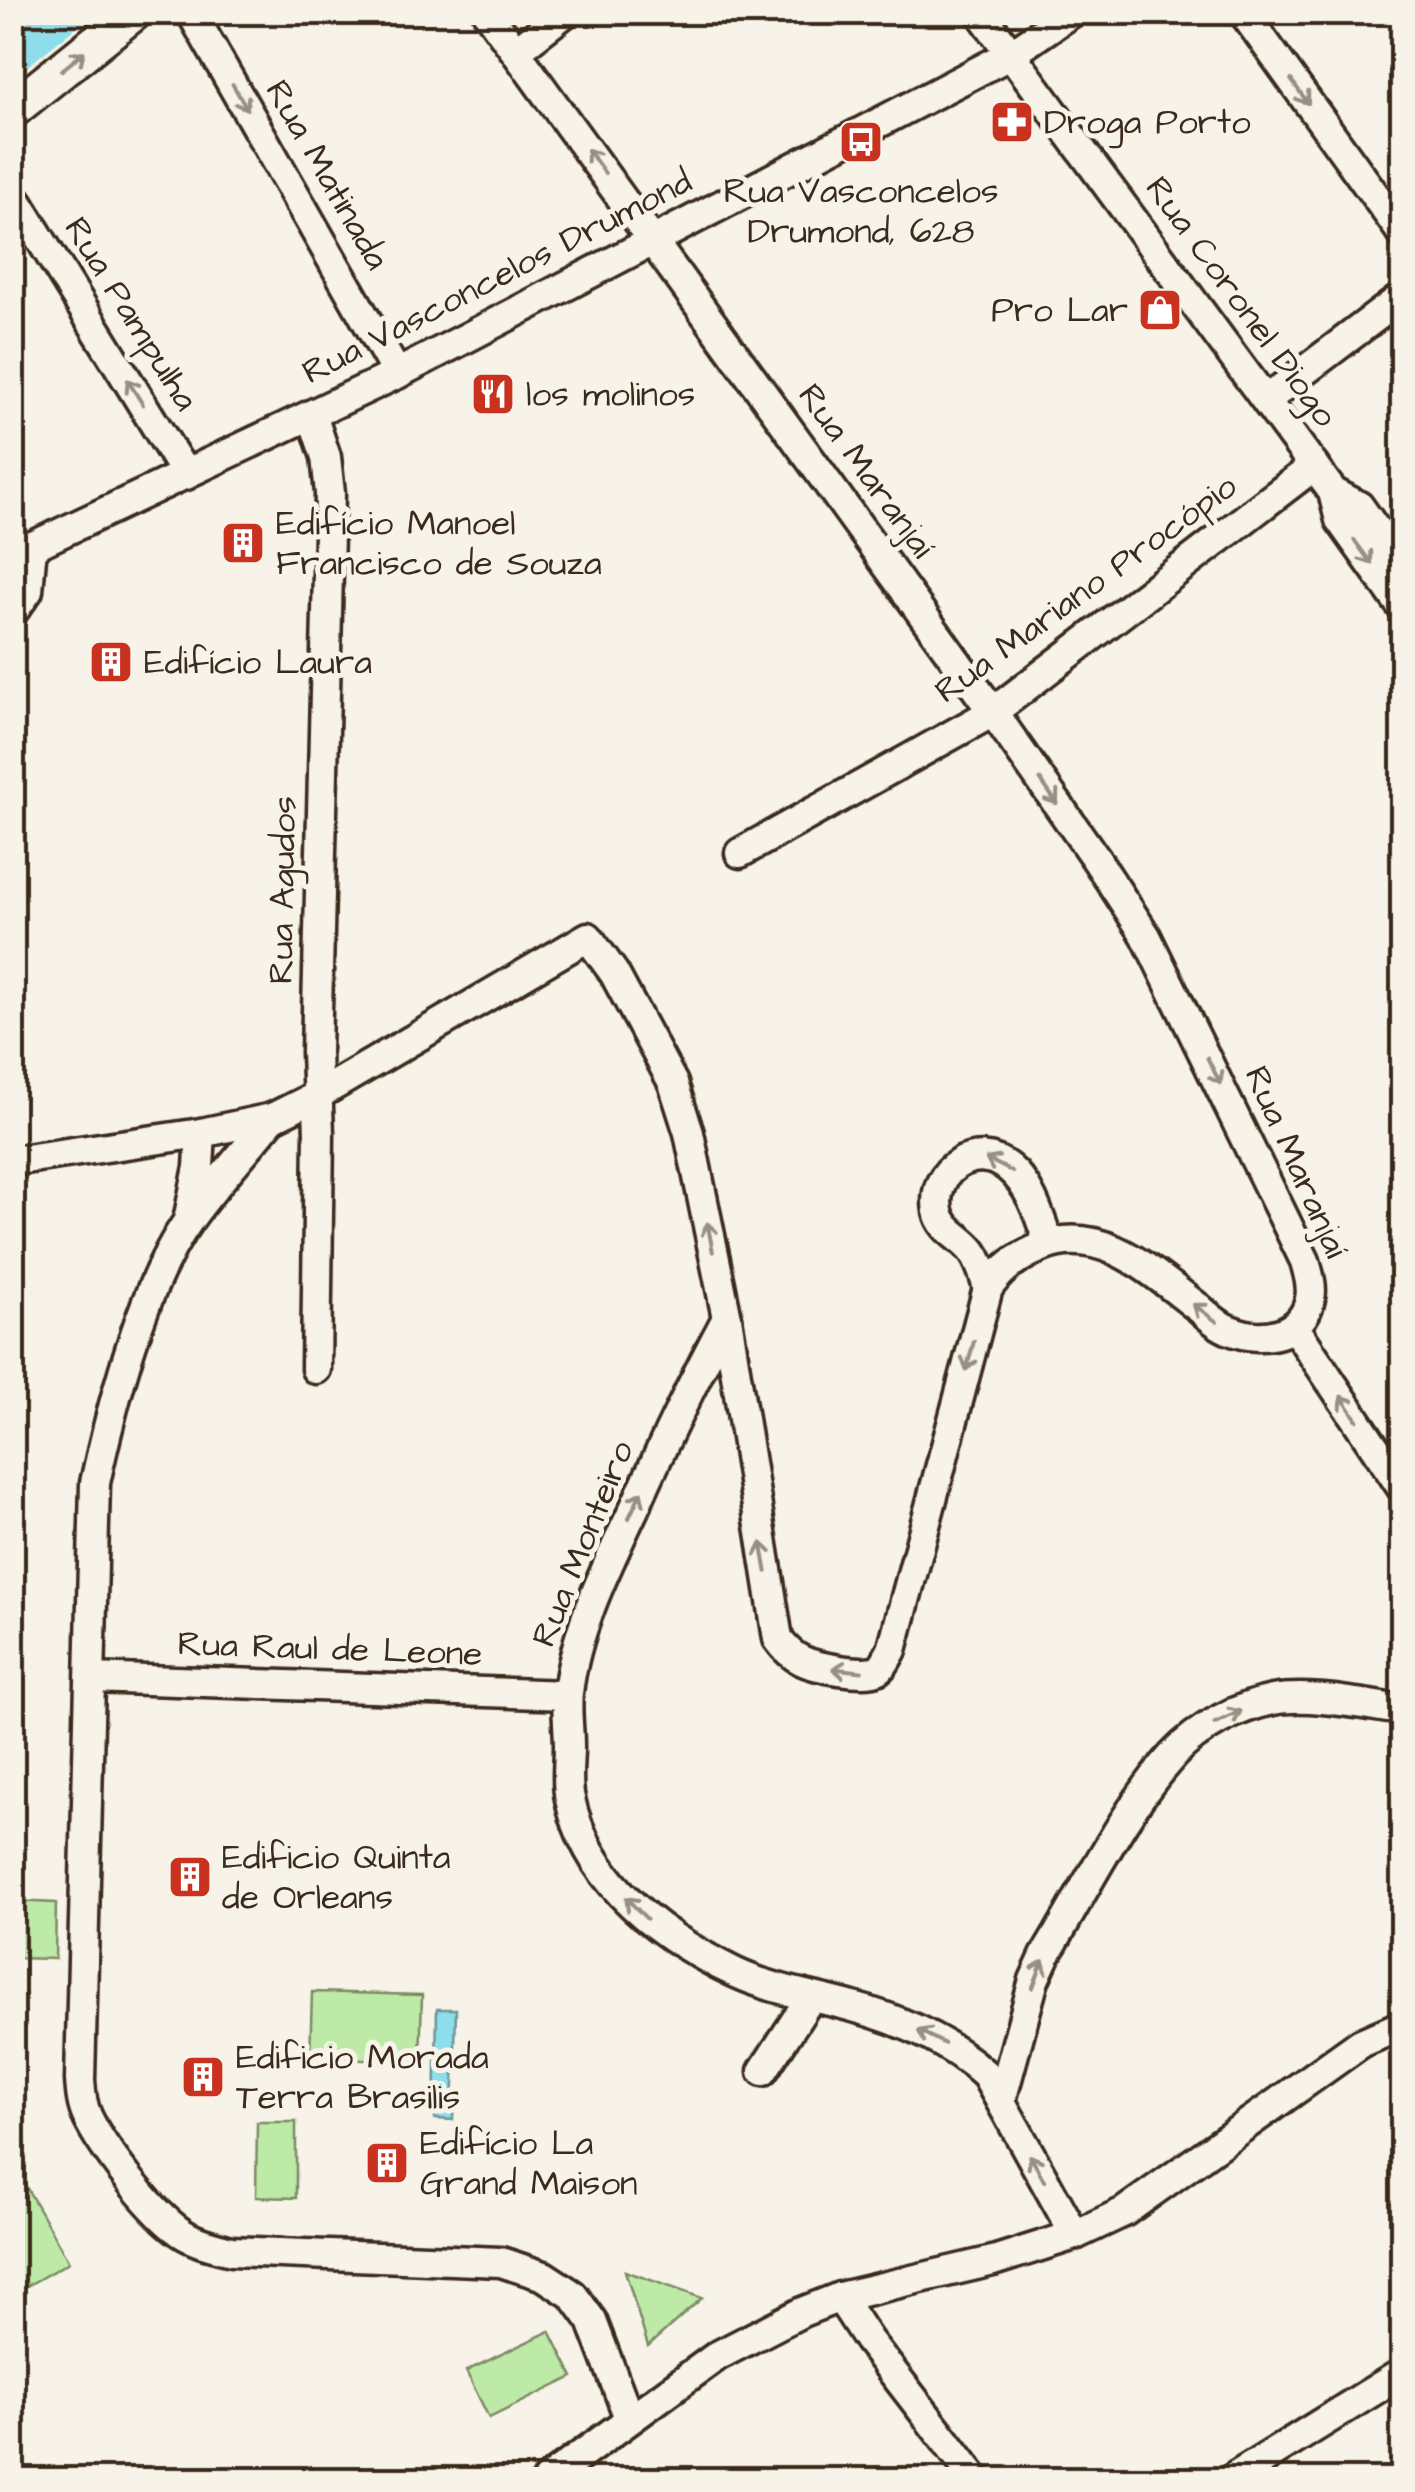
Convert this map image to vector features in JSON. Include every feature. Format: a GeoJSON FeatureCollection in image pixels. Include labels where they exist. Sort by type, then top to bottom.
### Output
{"type":"FeatureCollection","features":[{"type":"Feature","properties":{"kind":"main road"},"geometry":{"type":"LineString","coordinates":[[12,110],[134,12]]}},
{"type":"Feature","properties":{"kind":"street","name":"Rua Matinada"},"geometry":{"type":"LineString","coordinates":[[192,12],[397,374]]}},
{"type":"Feature","properties":{"kind":"street","name":"Rua Maranjaí"},"geometry":{"type":"LineString","coordinates":[[487,12],[993,712],[1146,936],[1305,1261],[1311,1287],[1304,1315],[1295,1328]]}},
{"type":"Feature","properties":{"kind":"street"},"geometry":{"type":"LineString","coordinates":[[516,52],[566,12]]}},
{"type":"Feature","properties":{"kind":"street","name":"Rua Coronel Diogo"},"geometry":{"type":"LineString","coordinates":[[980,12],[1333,492],[1340,520],[1402,607]]}},
{"type":"Feature","properties":{"kind":"street","name":"Rua Vasconcelos Drumond"},"geometry":{"type":"LineString","coordinates":[[22,551],[397,374],[1011,54],[1072,12]]}},
{"type":"Feature","properties":{"kind":"street"},"geometry":{"type":"LineString","coordinates":[[1243,12],[1402,233]]}},
{"type":"Feature","properties":{"kind":"street","name":"Rua Pampulha"},"geometry":{"type":"LineString","coordinates":[[12,193],[186,475]]}},
{"type":"Feature","properties":{"kind":"street"},"geometry":{"type":"LineString","coordinates":[[1266,400],[1402,297]]}},
{"type":"Feature","properties":{"kind":"street","name":"Rua Agudos"},"geometry":{"type":"LineString","coordinates":[[312,415],[326,458],[330,493],[316,1369]]}},
{"type":"Feature","properties":{"kind":"street","name":"Rua Mariano Procópio"},"geometry":{"type":"LineString","coordinates":[[740,853],[993,712],[1314,466]]}},
{"type":"Feature","properties":{"kind":"street","name":"Rua Coronel Diogo"},"geometry":{"type":"LineString","coordinates":[[1333,492],[1359,506],[1402,567]]}},
{"type":"Feature","properties":{"kind":"street"},"geometry":{"type":"LineString","coordinates":[[12,613],[28,590],[22,551]]}},
{"type":"Feature","properties":{"kind":"street"},"geometry":{"type":"LineString","coordinates":[[12,1161],[201,1133],[272,1118],[588,937],[614,973],[673,1083],[690,1133],[727,1318],[778,1639],[786,1651],[805,1663],[869,1673],[882,1668],[892,1650],[988,1288],[1010,1262],[1049,1244],[1079,1241],[1118,1252],[1226,1329],[1265,1336],[1295,1328],[1402,1488]]}},
{"type":"Feature","properties":{"kind":"street"},"geometry":{"type":"LineString","coordinates":[[272,1118],[187,1222],[161,1270],[111,1410],[95,1482],[80,2080],[84,2108],[96,2132],[152,2208],[177,2230],[200,2243],[232,2251],[500,2262],[544,2276],[573,2296],[592,2322],[629,2418]]}},
{"type":"Feature","properties":{"kind":"street"},"geometry":{"type":"LineString","coordinates":[[187,1222],[199,1166],[201,1133]]}},
{"type":"Feature","properties":{"kind":"street"},"geometry":{"type":"LineString","coordinates":[[988,1288],[974,1253],[943,1224],[938,1214],[940,1186],[958,1163],[974,1156],[1008,1167],[1030,1196],[1049,1244]]}},
{"type":"Feature","properties":{"kind":"street","name":"Rua Monteiro"},"geometry":{"type":"LineString","coordinates":[[727,1318],[688,1391],[606,1568],[578,1648],[567,1695],[569,1796],[590,1850],[609,1881],[652,1924],[741,1976],[856,2008],[928,2034],[966,2056],[986,2075],[1002,2101],[1075,2235]]}},
{"type":"Feature","properties":{"kind":"street","name":"Rua Raul de Leone"},"geometry":{"type":"LineString","coordinates":[[91,1678],[567,1695]]}},
{"type":"Feature","properties":{"kind":"street"},"geometry":{"type":"LineString","coordinates":[[1002,2101],[1034,1980],[1045,1956],[1138,1803],[1174,1754],[1210,1725],[1250,1706],[1276,1699],[1402,1710]]}},
{"type":"Feature","properties":{"kind":"street"},"geometry":{"type":"LineString","coordinates":[[762,2071],[811,1997]]}},
{"type":"Feature","properties":{"kind":"street"},"geometry":{"type":"LineString","coordinates":[[547,2480],[722,2353],[802,2312],[840,2297],[993,2261],[1075,2235],[1124,2212],[1361,2044],[1402,2025]]}},
{"type":"Feature","properties":{"kind":"street"},"geometry":{"type":"LineString","coordinates":[[840,2297],[868,2340],[976,2480]]}},
{"type":"Feature","properties":{"kind":"street"},"geometry":{"type":"LineString","coordinates":[[1230,2480],[1402,2373]]}},
{"type":"Feature","properties":{"kind":"green space"},"geometry":{"type":"Polygon","coordinates":[[[13,1901],[56,1903],[55,1959],[13,1958],[13,1901]]]}},
{"type":"Feature","properties":{"kind":"green space"},"geometry":{"type":"Polygon","coordinates":[[[312,1992],[422,1995],[420,2062],[310,2058],[312,1992]]]}},
{"type":"Feature","properties":{"kind":"green space"},"geometry":{"type":"Polygon","coordinates":[[[257,2122],[296,2122],[296,2198],[256,2197],[257,2122]]]}},
{"type":"Feature","properties":{"kind":"green space"},"geometry":{"type":"Polygon","coordinates":[[[21,2178],[69,2262],[16,2292],[12,2286],[12,2183],[21,2178]]]}},
{"type":"Feature","properties":{"kind":"green space"},"geometry":{"type":"Polygon","coordinates":[[[625,2271],[702,2298],[648,2346],[625,2271]]]}},
{"type":"Feature","properties":{"kind":"green space"},"geometry":{"type":"Polygon","coordinates":[[[550,2331],[573,2377],[489,2418],[466,2371],[550,2331]]]}},
{"type":"Feature","properties":{"kind":"water"},"geometry":{"type":"Polygon","coordinates":[[[437,2009],[456,2009],[453,2120],[435,2119],[437,2009]]]}},
{"type":"Feature","properties":{"kind":"waterway"},"geometry":{"type":"LineString","coordinates":[[12,48],[57,12]]}},
{"type":"Feature","properties":{"kind":"place","name":"Droga Porto"},"geometry":{"type":"Point","coordinates":[1012,122]}},
{"type":"Feature","properties":{"kind":"place","name":"Rua Vasconcelos Drumond, 628"},"geometry":{"type":"Point","coordinates":[861,142]}},
{"type":"Feature","properties":{"kind":"place","name":"Pro Lar"},"geometry":{"type":"Point","coordinates":[1160,310]}},
{"type":"Feature","properties":{"kind":"place","name":"los molinos"},"geometry":{"type":"Point","coordinates":[493,394]}},
{"type":"Feature","properties":{"kind":"place","name":"Edifício Manoel Francisco de Souza"},"geometry":{"type":"Point","coordinates":[243,543]}},
{"type":"Feature","properties":{"kind":"place","name":"Edifício Laura"},"geometry":{"type":"Point","coordinates":[111,662]}},
{"type":"Feature","properties":{"kind":"place","name":"Edificio Quinta de Orleans"},"geometry":{"type":"Point","coordinates":[190,1877]}},
{"type":"Feature","properties":{"kind":"place","name":"Edificio Morada Terra Brasilis"},"geometry":{"type":"Point","coordinates":[203,2077]}},
{"type":"Feature","properties":{"kind":"place","name":"Edifício La Grand Maison"},"geometry":{"type":"Point","coordinates":[387,2163]}}]}
